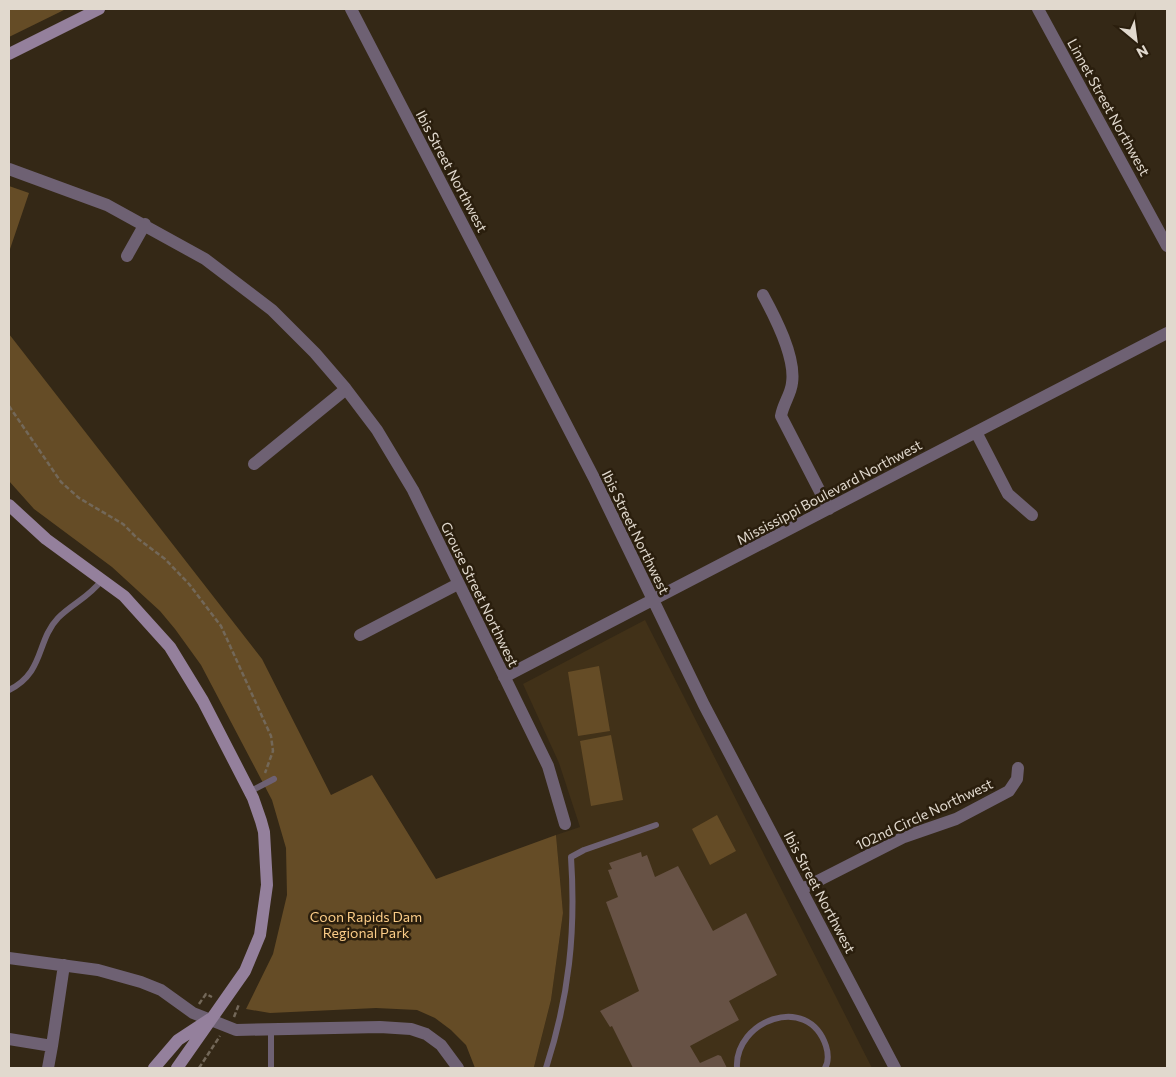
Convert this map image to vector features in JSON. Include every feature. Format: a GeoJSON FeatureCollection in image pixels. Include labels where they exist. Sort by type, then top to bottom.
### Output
{"type":"FeatureCollection","features":[{"type":"Feature","properties":{"kind":"street"},"geometry":{"type":"LineString","coordinates":[[9,54],[99,9]]}},
{"type":"Feature","properties":{"kind":"street","name":"Ibis Street Northwest"},"geometry":{"type":"LineString","coordinates":[[351,9],[585,461],[652,602],[895,1068]]}},
{"type":"Feature","properties":{"kind":"street","name":"Linnet Street Northwest"},"geometry":{"type":"LineString","coordinates":[[1038,9],[1167,246]]}},
{"type":"Feature","properties":{"kind":"street","name":"Grouse Street Northwest"},"geometry":{"type":"LineString","coordinates":[[9,169],[107,205],[145,224],[205,259],[259,299],[296,332],[346,389],[377,430],[398,464],[548,766],[565,824]]}},
{"type":"Feature","properties":{"kind":"street"},"geometry":{"type":"LineString","coordinates":[[126,256],[145,224]]}},
{"type":"Feature","properties":{"kind":"street"},"geometry":{"type":"LineString","coordinates":[[763,295],[782,331],[792,372],[793,382],[781,416],[829,509]]}},
{"type":"Feature","properties":{"kind":"street","name":"Mississippi Boulevard Northwest"},"geometry":{"type":"LineString","coordinates":[[504,678],[1167,333]]}},
{"type":"Feature","properties":{"kind":"street"},"geometry":{"type":"LineString","coordinates":[[254,464],[346,389]]}},
{"type":"Feature","properties":{"kind":"street"},"geometry":{"type":"LineString","coordinates":[[976,432],[1008,494],[1032,515]]}},
{"type":"Feature","properties":{"kind":"street"},"geometry":{"type":"LineString","coordinates":[[9,505],[46,539],[102,579],[150,622],[178,657],[200,694],[249,792],[264,832],[267,885],[264,922],[248,965],[178,1068]]}},
{"type":"Feature","properties":{"kind":"street"},"geometry":{"type":"LineString","coordinates":[[360,635],[458,584]]}},
{"type":"Feature","properties":{"kind":"street","name":"102nd Circle Northwest"},"geometry":{"type":"LineString","coordinates":[[802,890],[904,837],[956,818],[1009,791],[1017,779],[1018,768]]}},
{"type":"Feature","properties":{"kind":"street"},"geometry":{"type":"LineString","coordinates":[[9,958],[98,970],[141,982],[161,990],[193,1013],[210,1019],[226,1028],[236,1030],[380,1027],[411,1029],[426,1034],[441,1046],[458,1068]]}},
{"type":"Feature","properties":{"kind":"street"},"geometry":{"type":"LineString","coordinates":[[48,1068],[64,965]]}},
{"type":"Feature","properties":{"kind":"street"},"geometry":{"type":"LineString","coordinates":[[154,1068],[178,1040],[210,1019]]}},
{"type":"Feature","properties":{"kind":"street"},"geometry":{"type":"LineString","coordinates":[[9,1039],[52,1046]]}},
{"type":"Feature","properties":{"kind":"lane"},"geometry":{"type":"LineString","coordinates":[[9,690],[20,684],[37,663],[48,632],[58,618],[91,594],[102,579]]}},
{"type":"Feature","properties":{"kind":"lane"},"geometry":{"type":"LineString","coordinates":[[249,792],[274,779]]}},
{"type":"Feature","properties":{"kind":"lane"},"geometry":{"type":"LineString","coordinates":[[546,1068],[570,972],[574,896],[571,857],[584,850],[656,825]]}},
{"type":"Feature","properties":{"kind":"lane"},"geometry":{"type":"LineString","coordinates":[[737,1068],[736,1061],[743,1044],[752,1030],[788,1016],[800,1018],[815,1025],[828,1051],[826,1068]]}},
{"type":"Feature","properties":{"kind":"lane"},"geometry":{"type":"LineString","coordinates":[[271,1029],[271,1068]]}},
{"type":"Feature","properties":{"kind":"path"},"geometry":{"type":"LineString","coordinates":[[199,1068],[216,1041]]}},
{"type":"Feature","properties":{"kind":"shaded area"},"geometry":{"type":"Polygon","coordinates":[[[645,620],[872,1068],[532,1068],[534,1067],[551,1000],[563,913],[556,835],[580,827],[559,763],[523,684],[645,620]]]}},
{"type":"Feature","properties":{"kind":"green space"},"geometry":{"type":"Polygon","coordinates":[[[9,9],[66,9],[9,37],[9,9]]]}},
{"type":"Feature","properties":{"kind":"green space"},"geometry":{"type":"Polygon","coordinates":[[[9,186],[29,193],[9,252],[9,186]]]}},
{"type":"Feature","properties":{"kind":"green space","name":"Coon Rapids Dam Regional Park"},"geometry":{"type":"Polygon","coordinates":[[[9,334],[262,659],[331,795],[372,775],[436,879],[556,835],[563,913],[551,1000],[534,1067],[475,1068],[466,1045],[451,1030],[435,1018],[417,1010],[376,1008],[270,1013],[246,1009],[273,954],[287,895],[286,848],[272,800],[201,665],[175,629],[160,611],[112,567],[34,509],[9,481],[9,334]]]}},
{"type":"Feature","properties":{"kind":"green space"},"geometry":{"type":"Polygon","coordinates":[[[599,666],[610,731],[578,736],[568,672],[599,666]]]}},
{"type":"Feature","properties":{"kind":"green space"},"geometry":{"type":"Polygon","coordinates":[[[611,735],[623,800],[591,806],[580,741],[611,735]]]}},
{"type":"Feature","properties":{"kind":"green space"},"geometry":{"type":"Polygon","coordinates":[[[717,815],[736,851],[710,865],[692,829],[717,815]]]}},
{"type":"Feature","properties":{"kind":"building"},"geometry":{"type":"Polygon","coordinates":[[[641,852],[642,857],[647,855],[655,877],[678,866],[713,931],[746,913],[777,975],[729,1001],[739,1020],[690,1046],[700,1063],[718,1055],[721,1056],[727,1068],[633,1068],[612,1026],[610,1027],[600,1011],[639,991],[606,902],[618,897],[608,870],[612,869],[609,863],[641,852]]]}}]}
